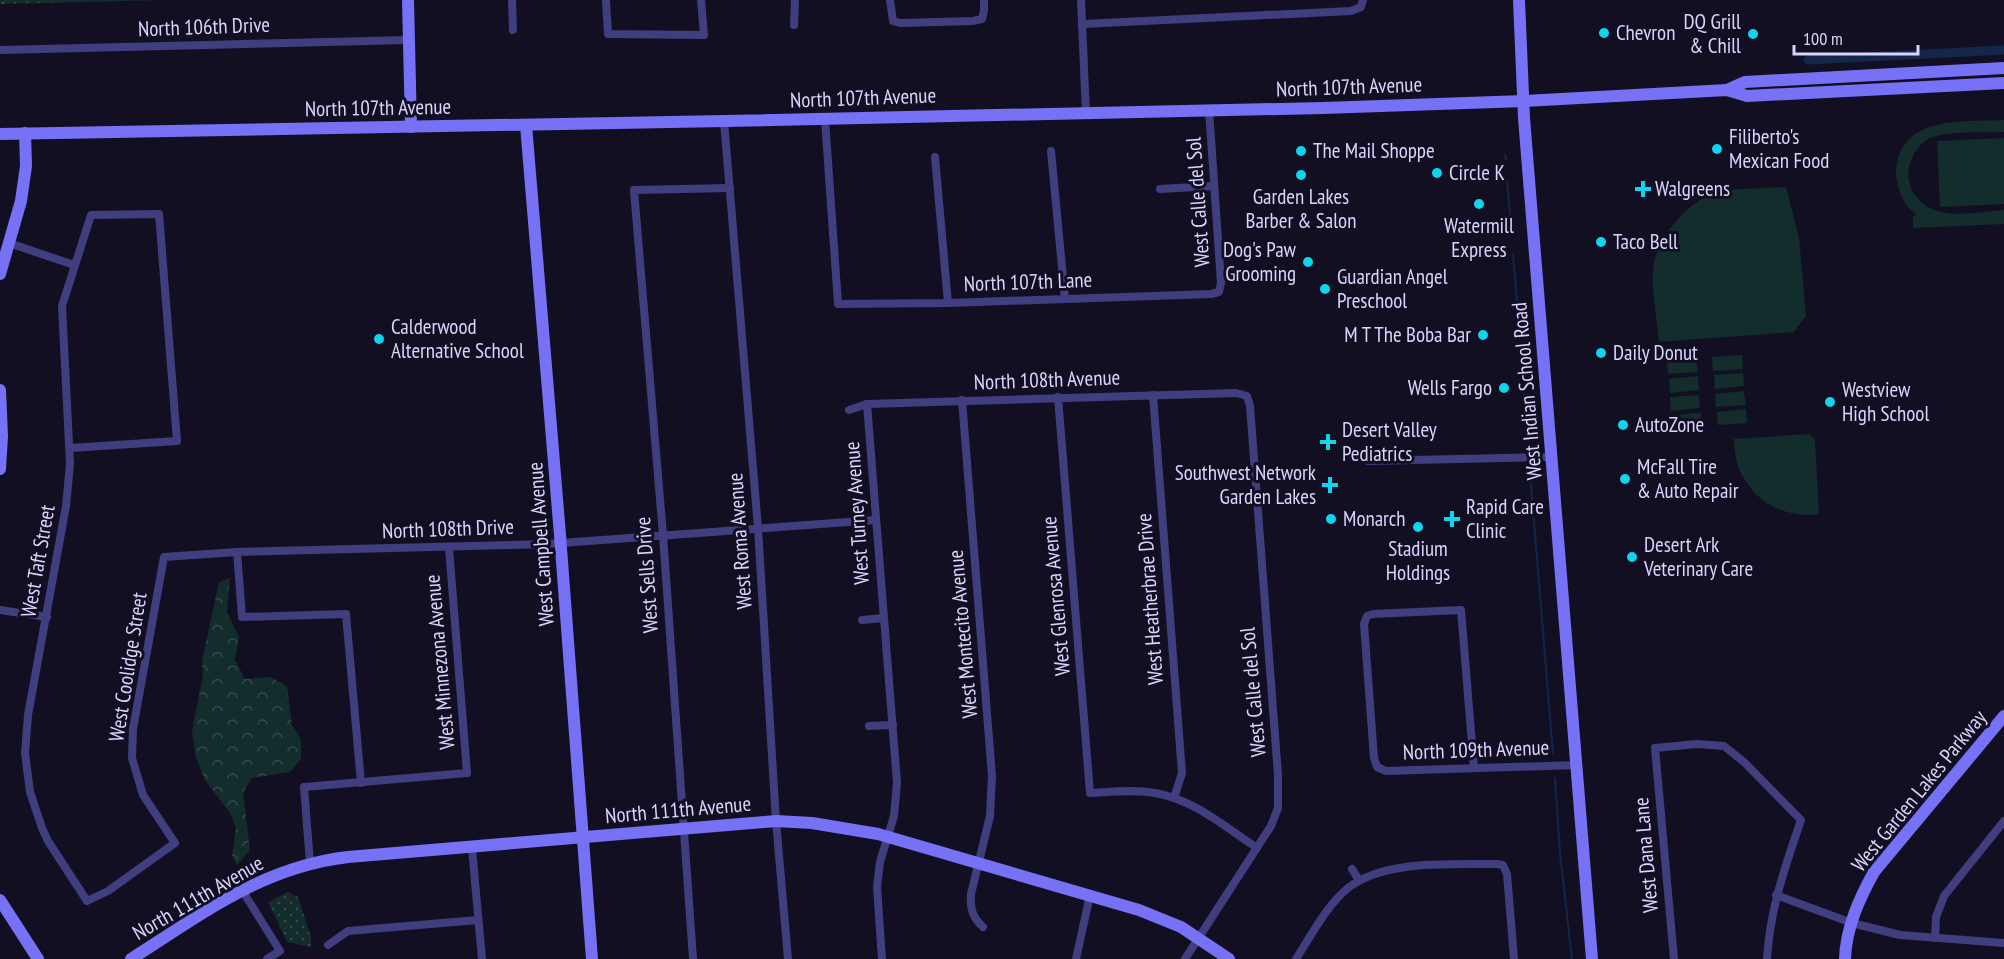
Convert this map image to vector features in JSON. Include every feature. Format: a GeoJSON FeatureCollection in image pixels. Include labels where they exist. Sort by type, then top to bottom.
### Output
{"type":"FeatureCollection","features":[{"type":"Feature","properties":{"kind":"main road"},"geometry":{"type":"LineString","coordinates":[[408,0],[411,128]]}},
{"type":"Feature","properties":{"kind":"main road","name":"West Indian School Road"},"geometry":{"type":"LineString","coordinates":[[1519,0],[1524,101],[1592,959]]}},
{"type":"Feature","properties":{"kind":"main road","name":"North 107th Avenue"},"geometry":{"type":"LineString","coordinates":[[1727,90],[1745,82],[2004,68]]}},
{"type":"Feature","properties":{"kind":"main road","name":"North 107th Avenue"},"geometry":{"type":"LineString","coordinates":[[0,134],[724,122],[1209,110],[1524,101],[1727,90],[1747,96],[2004,83]]}},
{"type":"Feature","properties":{"kind":"main road","name":"West Campbell Avenue"},"geometry":{"type":"LineString","coordinates":[[526,125],[561,543],[592,959]]}},
{"type":"Feature","properties":{"kind":"main road"},"geometry":{"type":"LineString","coordinates":[[0,274],[21,201],[26,166],[26,134]]}},
{"type":"Feature","properties":{"kind":"main road"},"geometry":{"type":"LineString","coordinates":[[0,390],[0,469]]}},
{"type":"Feature","properties":{"kind":"main road","name":"West Garden Lakes Parkway"},"geometry":{"type":"LineString","coordinates":[[1845,959],[1852,923],[1874,872],[2004,716]]}},
{"type":"Feature","properties":{"kind":"main road","name":"North 111th Avenue"},"geometry":{"type":"LineString","coordinates":[[132,959],[242,890],[266,878],[310,863],[348,857],[776,822],[812,823],[887,837],[1090,895],[1181,927],[1229,959]]}},
{"type":"Feature","properties":{"kind":"main road"},"geometry":{"type":"LineString","coordinates":[[0,900],[38,958]]}},
{"type":"Feature","properties":{"kind":"street"},"geometry":{"type":"LineString","coordinates":[[512,0],[513,30]]}},
{"type":"Feature","properties":{"kind":"street"},"geometry":{"type":"LineString","coordinates":[[606,0],[608,34],[704,35],[701,0]]}},
{"type":"Feature","properties":{"kind":"street"},"geometry":{"type":"LineString","coordinates":[[794,25],[795,0]]}},
{"type":"Feature","properties":{"kind":"street"},"geometry":{"type":"LineString","coordinates":[[890,0],[893,21],[900,23],[982,19],[984,0]]}},
{"type":"Feature","properties":{"kind":"street"},"geometry":{"type":"LineString","coordinates":[[1081,0],[1086,113]]}},
{"type":"Feature","properties":{"kind":"street"},"geometry":{"type":"LineString","coordinates":[[1082,24],[1351,11],[1362,3]]}},
{"type":"Feature","properties":{"kind":"street","name":"North 106th Drive"},"geometry":{"type":"LineString","coordinates":[[0,50],[409,40]]}},
{"type":"Feature","properties":{"kind":"street","name":"West Calle del Sol"},"geometry":{"type":"LineString","coordinates":[[1209,110],[1221,283],[1219,292]]}},
{"type":"Feature","properties":{"kind":"street","name":"North 107th Lane"},"geometry":{"type":"LineString","coordinates":[[825,119],[838,304],[948,303],[1219,292]]}},
{"type":"Feature","properties":{"kind":"street","name":"West Roma Avenue"},"geometry":{"type":"LineString","coordinates":[[724,122],[758,528],[776,822],[788,959]]}},
{"type":"Feature","properties":{"kind":"street"},"geometry":{"type":"LineString","coordinates":[[1051,151],[1065,299]]}},
{"type":"Feature","properties":{"kind":"street"},"geometry":{"type":"LineString","coordinates":[[935,157],[948,303]]}},
{"type":"Feature","properties":{"kind":"street"},"geometry":{"type":"LineString","coordinates":[[1160,189],[1214,186]]}},
{"type":"Feature","properties":{"kind":"street","name":"West Sells Drive"},"geometry":{"type":"LineString","coordinates":[[693,959],[663,535],[634,190],[730,188]]}},
{"type":"Feature","properties":{"kind":"street","name":"West Taft Street"},"geometry":{"type":"LineString","coordinates":[[70,448],[177,441],[159,214],[91,215],[65,294],[62,321],[70,448],[66,506],[28,715],[25,753],[26,772],[35,810],[48,842],[87,901]]}},
{"type":"Feature","properties":{"kind":"street"},"geometry":{"type":"LineString","coordinates":[[9,243],[74,265]]}},
{"type":"Feature","properties":{"kind":"street","name":"North 108th Avenue"},"geometry":{"type":"LineString","coordinates":[[849,410],[867,404],[962,400],[1236,393],[1247,396]]}},
{"type":"Feature","properties":{"kind":"street","name":"West Heatherbrae Drive"},"geometry":{"type":"LineString","coordinates":[[1153,395],[1182,773],[1174,798]]}},
{"type":"Feature","properties":{"kind":"street","name":"West Calle del Sol"},"geometry":{"type":"LineString","coordinates":[[1185,959],[1271,826],[1278,808],[1279,794],[1250,406],[1247,396]]}},
{"type":"Feature","properties":{"kind":"street","name":"West Glenrosa Avenue"},"geometry":{"type":"LineString","coordinates":[[1058,397],[1089,793],[1152,792],[1174,798]]}},
{"type":"Feature","properties":{"kind":"street","name":"West Montecito Avenue"},"geometry":{"type":"LineString","coordinates":[[962,400],[992,776],[990,816],[970,906],[974,919],[982,927]]}},
{"type":"Feature","properties":{"kind":"street","name":"West Turney Avenue"},"geometry":{"type":"LineString","coordinates":[[867,404],[897,790],[894,816],[880,862],[877,887],[882,959]]}},
{"type":"Feature","properties":{"kind":"street"},"geometry":{"type":"LineString","coordinates":[[1368,461],[1552,457]]}},
{"type":"Feature","properties":{"kind":"street","name":"North 108th Drive"},"geometry":{"type":"LineString","coordinates":[[164,557],[237,552],[449,548],[561,543],[876,520]]}},
{"type":"Feature","properties":{"kind":"street","name":"West Minnezona Avenue"},"geometry":{"type":"LineString","coordinates":[[361,783],[467,773],[449,548]]}},
{"type":"Feature","properties":{"kind":"street"},"geometry":{"type":"LineString","coordinates":[[237,552],[242,617],[346,614],[361,783],[304,787],[310,863]]}},
{"type":"Feature","properties":{"kind":"street","name":"West Coolidge Street"},"geometry":{"type":"LineString","coordinates":[[87,901],[108,891],[175,843],[143,795],[132,758],[133,729],[164,557]]}},
{"type":"Feature","properties":{"kind":"street"},"geometry":{"type":"LineString","coordinates":[[0,610],[47,617]]}},
{"type":"Feature","properties":{"kind":"street","name":"North 109th Avenue"},"geometry":{"type":"LineString","coordinates":[[1474,768],[1461,610],[1367,616],[1364,624],[1374,758],[1377,767],[1386,771],[1576,765]]}},
{"type":"Feature","properties":{"kind":"street"},"geometry":{"type":"LineString","coordinates":[[862,620],[884,618]]}},
{"type":"Feature","properties":{"kind":"street"},"geometry":{"type":"LineString","coordinates":[[869,726],[893,725]]}},
{"type":"Feature","properties":{"kind":"street","name":"West Dana Lane"},"geometry":{"type":"LineString","coordinates":[[1674,959],[1655,748],[1697,744],[1724,746],[1744,762],[1801,820],[1776,895]]}},
{"type":"Feature","properties":{"kind":"street"},"geometry":{"type":"LineString","coordinates":[[1174,798],[1198,809],[1257,848]]}},
{"type":"Feature","properties":{"kind":"street"},"geometry":{"type":"LineString","coordinates":[[1935,938],[1936,918],[1944,896],[2004,821]]}},
{"type":"Feature","properties":{"kind":"street"},"geometry":{"type":"LineString","coordinates":[[472,848],[482,959]]}},
{"type":"Feature","properties":{"kind":"street"},"geometry":{"type":"LineString","coordinates":[[1296,959],[1340,896],[1359,880],[1384,870],[1401,867],[1497,864],[1503,865],[1508,874],[1514,959]]}},
{"type":"Feature","properties":{"kind":"street"},"geometry":{"type":"LineString","coordinates":[[1352,868],[1359,880]]}},
{"type":"Feature","properties":{"kind":"street"},"geometry":{"type":"LineString","coordinates":[[242,890],[280,951],[267,959]]}},
{"type":"Feature","properties":{"kind":"street"},"geometry":{"type":"LineString","coordinates":[[1076,959],[1090,895]]}},
{"type":"Feature","properties":{"kind":"street"},"geometry":{"type":"LineString","coordinates":[[1767,959],[1769,928],[1776,895],[1852,923],[1900,935],[2004,943]]}},
{"type":"Feature","properties":{"kind":"street"},"geometry":{"type":"LineString","coordinates":[[328,945],[348,931],[478,920]]}},
{"type":"Feature","properties":{"kind":"green space"},"geometry":{"type":"Polygon","coordinates":[[[0,0],[162,0],[0,4],[0,0]]]}},
{"type":"Feature","properties":{"kind":"green space"},"geometry":{"type":"Polygon","coordinates":[[[2004,120],[2004,132],[1966,132],[1938,135],[1926,140],[1914,154],[1908,174],[1914,194],[1932,209],[1955,214],[2004,210],[2004,224],[1913,228],[1913,216],[1917,215],[1912,212],[1902,197],[1896,175],[1899,155],[1907,141],[1919,132],[1951,122],[2004,120]]]}},
{"type":"Feature","properties":{"kind":"green space"},"geometry":{"type":"Polygon","coordinates":[[[2004,138],[2004,204],[1940,207],[1937,141],[2004,138]]]}},
{"type":"Feature","properties":{"kind":"green space"},"geometry":{"type":"Polygon","coordinates":[[[1786,187],[1799,238],[1806,316],[1794,332],[1659,342],[1653,267],[1659,247],[1673,225],[1694,204],[1715,193],[1786,187]]]}},
{"type":"Feature","properties":{"kind":"green space"},"geometry":{"type":"Polygon","coordinates":[[[1742,355],[1743,369],[1713,371],[1712,357],[1742,355]]]}},
{"type":"Feature","properties":{"kind":"green space"},"geometry":{"type":"Polygon","coordinates":[[[1696,358],[1698,372],[1668,374],[1667,361],[1696,358]]]}},
{"type":"Feature","properties":{"kind":"green space"},"geometry":{"type":"Polygon","coordinates":[[[1743,373],[1744,386],[1715,389],[1714,375],[1743,373]]]}},
{"type":"Feature","properties":{"kind":"green space"},"geometry":{"type":"Polygon","coordinates":[[[1698,376],[1699,390],[1670,393],[1669,379],[1698,376]]]}},
{"type":"Feature","properties":{"kind":"green space"},"geometry":{"type":"Polygon","coordinates":[[[1744,391],[1746,405],[1716,407],[1715,394],[1744,391]]]}},
{"type":"Feature","properties":{"kind":"green space"},"geometry":{"type":"Polygon","coordinates":[[[1699,395],[1700,408],[1671,411],[1670,397],[1699,395]]]}},
{"type":"Feature","properties":{"kind":"green space"},"geometry":{"type":"Polygon","coordinates":[[[1746,409],[1747,423],[1718,425],[1717,412],[1746,409]]]}},
{"type":"Feature","properties":{"kind":"green space"},"geometry":{"type":"Polygon","coordinates":[[[1701,413],[1702,426],[1672,429],[1671,415],[1701,413]]]}},
{"type":"Feature","properties":{"kind":"green space"},"geometry":{"type":"Polygon","coordinates":[[[1810,434],[1815,440],[1819,514],[1802,515],[1786,512],[1759,497],[1748,485],[1740,472],[1735,456],[1734,439],[1810,434]]]}},
{"type":"Feature","properties":{"kind":"green space"},"geometry":{"type":"Polygon","coordinates":[[[230,578],[227,613],[239,637],[235,660],[245,679],[270,677],[287,686],[292,725],[301,739],[301,759],[290,772],[252,778],[243,792],[250,850],[237,865],[232,856],[236,828],[230,813],[205,780],[196,758],[192,731],[203,675],[202,661],[219,582],[230,578]]]}},
{"type":"Feature","properties":{"kind":"green space"},"geometry":{"type":"Polygon","coordinates":[[[288,892],[298,897],[311,937],[311,947],[287,942],[268,902],[288,892]]]}},
{"type":"Feature","properties":{"kind":"waterway"},"geometry":{"type":"LineString","coordinates":[[1808,60],[2004,50]]}},
{"type":"Feature","properties":{"kind":"waterway"},"geometry":{"type":"LineString","coordinates":[[1505,154],[1506,160]]}},
{"type":"Feature","properties":{"kind":"waterway"},"geometry":{"type":"LineString","coordinates":[[1507,180],[1512,235]]}},
{"type":"Feature","properties":{"kind":"waterway"},"geometry":{"type":"LineString","coordinates":[[1513,254],[1520,338]]}},
{"type":"Feature","properties":{"kind":"waterway"},"geometry":{"type":"LineString","coordinates":[[1521,355],[1528,443]]}},
{"type":"Feature","properties":{"kind":"waterway"},"geometry":{"type":"LineString","coordinates":[[1530,473],[1553,754]]}},
{"type":"Feature","properties":{"kind":"waterway"},"geometry":{"type":"LineString","coordinates":[[1555,778],[1560,854],[1572,959]]}},
{"type":"Feature","properties":{"kind":"place","name":"Chevron"},"geometry":{"type":"Point","coordinates":[1604,33]}},
{"type":"Feature","properties":{"kind":"place","name":"DQ Grill & Chill"},"geometry":{"type":"Point","coordinates":[1753,34]}},
{"type":"Feature","properties":{"kind":"place","name":"Filiberto's Mexican Food"},"geometry":{"type":"Point","coordinates":[1717,149]}},
{"type":"Feature","properties":{"kind":"place","name":"The Mail Shoppe"},"geometry":{"type":"Point","coordinates":[1301,151]}},
{"type":"Feature","properties":{"kind":"place","name":"Circle K"},"geometry":{"type":"Point","coordinates":[1437,173]}},
{"type":"Feature","properties":{"kind":"place","name":"Garden Lakes Barber & Salon"},"geometry":{"type":"Point","coordinates":[1301,175]}},
{"type":"Feature","properties":{"kind":"place","name":"Walgreens"},"geometry":{"type":"Point","coordinates":[1643,189]}},
{"type":"Feature","properties":{"kind":"place","name":"Watermill Express"},"geometry":{"type":"Point","coordinates":[1479,204]}},
{"type":"Feature","properties":{"kind":"place","name":"Taco Bell"},"geometry":{"type":"Point","coordinates":[1601,242]}},
{"type":"Feature","properties":{"kind":"place","name":"Dog's Paw Grooming"},"geometry":{"type":"Point","coordinates":[1308,262]}},
{"type":"Feature","properties":{"kind":"place","name":"Guardian Angel Preschool"},"geometry":{"type":"Point","coordinates":[1325,289]}},
{"type":"Feature","properties":{"kind":"place","name":"M T The Boba Bar"},"geometry":{"type":"Point","coordinates":[1483,335]}},
{"type":"Feature","properties":{"kind":"place","name":"Calderwood Alternative School"},"geometry":{"type":"Point","coordinates":[379,339]}},
{"type":"Feature","properties":{"kind":"place","name":"Daily Donut"},"geometry":{"type":"Point","coordinates":[1601,353]}},
{"type":"Feature","properties":{"kind":"place","name":"Wells Fargo"},"geometry":{"type":"Point","coordinates":[1504,388]}},
{"type":"Feature","properties":{"kind":"place","name":"Westview High School"},"geometry":{"type":"Point","coordinates":[1830,402]}},
{"type":"Feature","properties":{"kind":"place","name":"AutoZone"},"geometry":{"type":"Point","coordinates":[1623,425]}},
{"type":"Feature","properties":{"kind":"place","name":"Desert Valley Pediatrics"},"geometry":{"type":"Point","coordinates":[1328,442]}},
{"type":"Feature","properties":{"kind":"place","name":"McFall Tire & Auto Repair"},"geometry":{"type":"Point","coordinates":[1625,479]}},
{"type":"Feature","properties":{"kind":"place","name":"Southwest Network Garden Lakes"},"geometry":{"type":"Point","coordinates":[1330,485]}},
{"type":"Feature","properties":{"kind":"place","name":"Monarch"},"geometry":{"type":"Point","coordinates":[1331,519]}},
{"type":"Feature","properties":{"kind":"place","name":"Rapid Care Clinic"},"geometry":{"type":"Point","coordinates":[1452,519]}},
{"type":"Feature","properties":{"kind":"place","name":"Stadium Holdings"},"geometry":{"type":"Point","coordinates":[1418,527]}},
{"type":"Feature","properties":{"kind":"place","name":"Desert Ark Veterinary Care"},"geometry":{"type":"Point","coordinates":[1632,557]}}]}
